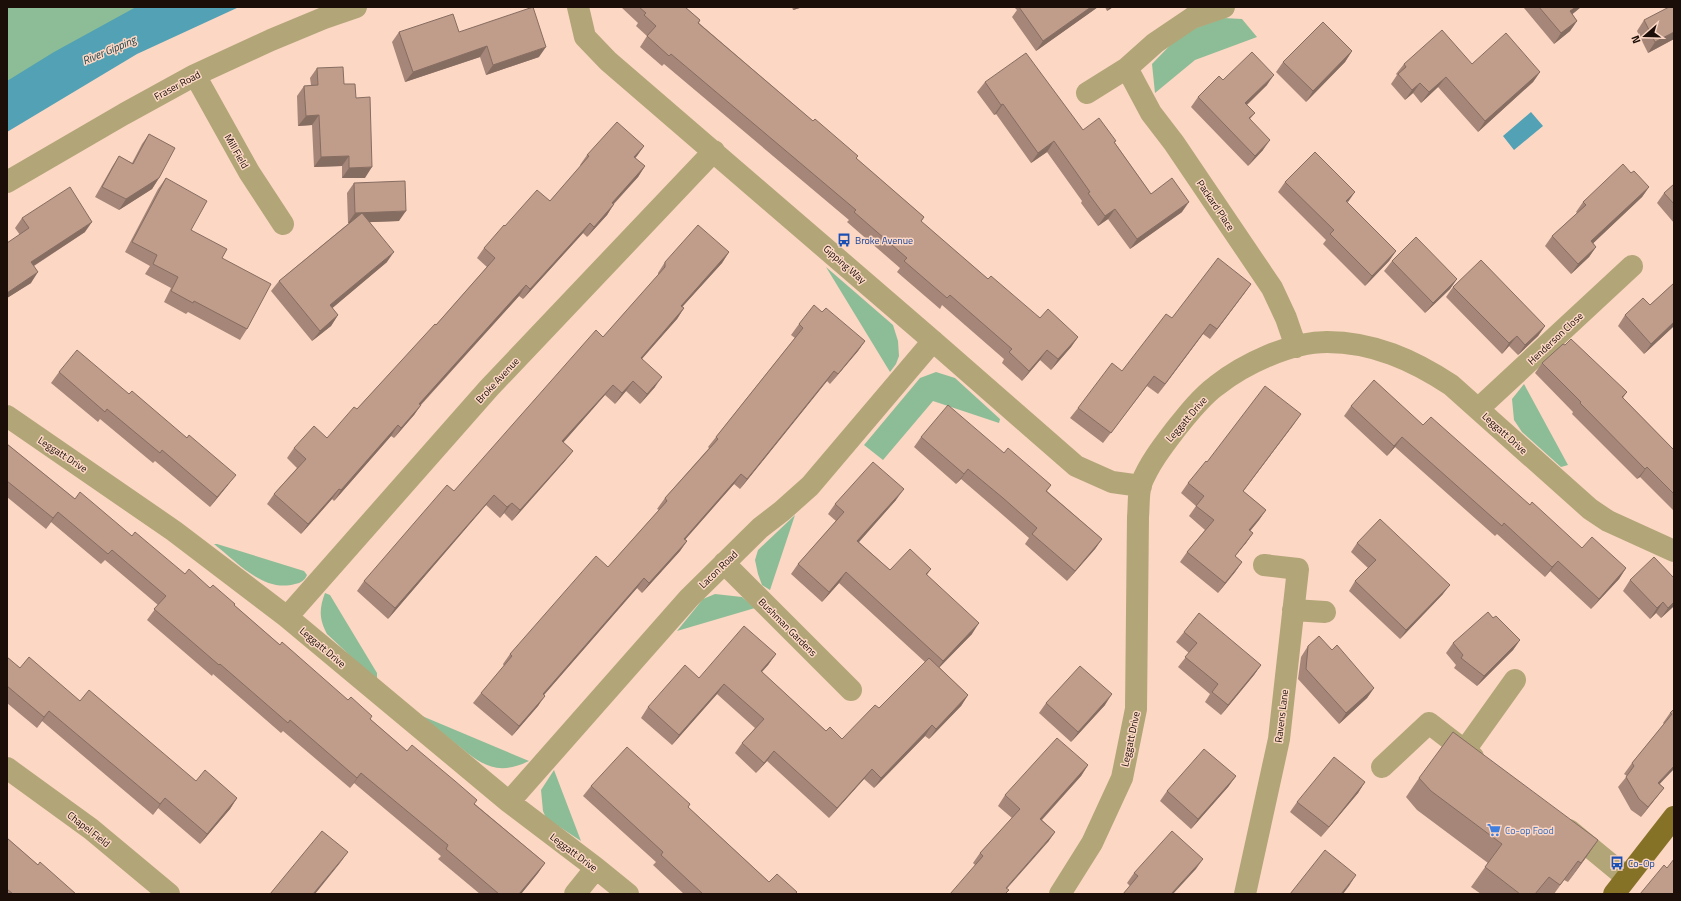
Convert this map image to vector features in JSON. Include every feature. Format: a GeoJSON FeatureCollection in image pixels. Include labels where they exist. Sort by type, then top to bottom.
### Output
{"type":"FeatureCollection","features":[{"type":"Feature","properties":{"kind":"main road"},"geometry":{"type":"LineString","coordinates":[[1620,886],[1674,817]]}},
{"type":"Feature","properties":{"kind":"street","name":"Fraser Road"},"geometry":{"type":"LineString","coordinates":[[7,182],[195,75],[271,40],[324,18],[356,7]]}},
{"type":"Feature","properties":{"kind":"street","name":"Gipping Way"},"geometry":{"type":"LineString","coordinates":[[578,7],[585,37],[608,61],[933,340],[1076,466],[1112,482],[1141,486]]}},
{"type":"Feature","properties":{"kind":"street"},"geometry":{"type":"LineString","coordinates":[[1087,93],[1127,68],[1155,43],[1192,18],[1224,7]]}},
{"type":"Feature","properties":{"kind":"street","name":"Packard Place"},"geometry":{"type":"LineString","coordinates":[[1127,68],[1151,113],[1174,143],[1272,288],[1286,318],[1296,347]]}},
{"type":"Feature","properties":{"kind":"street","name":"Mill Field"},"geometry":{"type":"LineString","coordinates":[[195,75],[249,172],[283,224]]}},
{"type":"Feature","properties":{"kind":"street","name":"Broke Avenue"},"geometry":{"type":"LineString","coordinates":[[287,617],[489,388],[714,151]]}},
{"type":"Feature","properties":{"kind":"street","name":"Henderson Close"},"geometry":{"type":"LineString","coordinates":[[1478,409],[1632,266]]}},
{"type":"Feature","properties":{"kind":"street","name":"Lacon Road"},"geometry":{"type":"LineString","coordinates":[[509,802],[688,598],[760,528],[810,486],[933,340]]}},
{"type":"Feature","properties":{"kind":"street","name":"Leggatt Drive"},"geometry":{"type":"LineString","coordinates":[[1060,894],[1092,843],[1122,778],[1136,709],[1138,517],[1141,486],[1151,463],[1169,437],[1194,407],[1215,386],[1241,369],[1271,354],[1296,347],[1326,342],[1365,347],[1402,356],[1425,368],[1451,385],[1590,509],[1613,524],[1674,551]]}},
{"type":"Feature","properties":{"kind":"street","name":"Leggatt Drive"},"geometry":{"type":"LineString","coordinates":[[7,416],[174,531],[287,617],[509,802],[628,894]]}},
{"type":"Feature","properties":{"kind":"street","name":"Bushman Gardens"},"geometry":{"type":"LineString","coordinates":[[724,563],[851,690]]}},
{"type":"Feature","properties":{"kind":"street","name":"Ravens Lane"},"geometry":{"type":"LineString","coordinates":[[1245,894],[1279,739],[1298,569],[1264,565]]}},
{"type":"Feature","properties":{"kind":"street"},"geometry":{"type":"LineString","coordinates":[[1293,610],[1325,612]]}},
{"type":"Feature","properties":{"kind":"street"},"geometry":{"type":"LineString","coordinates":[[1464,750],[1516,680]]}},
{"type":"Feature","properties":{"kind":"street"},"geometry":{"type":"LineString","coordinates":[[1382,767],[1429,723],[1489,769]]}},
{"type":"Feature","properties":{"kind":"street","name":"Chapel Field"},"geometry":{"type":"LineString","coordinates":[[7,768],[91,829],[169,894]]}},
{"type":"Feature","properties":{"kind":"street"},"geometry":{"type":"LineString","coordinates":[[1556,820],[1620,886]]}},
{"type":"Feature","properties":{"kind":"street"},"geometry":{"type":"LineString","coordinates":[[575,894],[596,868]]}},
{"type":"Feature","properties":{"kind":"green space"},"geometry":{"type":"Polygon","coordinates":[[[7,7],[216,7],[7,112],[7,7]]]}},
{"type":"Feature","properties":{"kind":"green space"},"geometry":{"type":"Polygon","coordinates":[[[1224,18],[1242,19],[1257,37],[1195,60],[1155,93],[1152,64],[1182,33],[1224,18]]]}},
{"type":"Feature","properties":{"kind":"green space"},"geometry":{"type":"Polygon","coordinates":[[[826,267],[893,325],[898,341],[899,356],[896,364],[890,372],[826,267]]]}},
{"type":"Feature","properties":{"kind":"green space"},"geometry":{"type":"Polygon","coordinates":[[[936,372],[955,378],[1000,419],[999,423],[933,401],[883,460],[864,445],[920,378],[936,372]]]}},
{"type":"Feature","properties":{"kind":"green space"},"geometry":{"type":"Polygon","coordinates":[[[1524,384],[1568,465],[1561,467],[1522,432],[1514,420],[1512,399],[1524,384]]]}},
{"type":"Feature","properties":{"kind":"green space"},"geometry":{"type":"Polygon","coordinates":[[[795,515],[770,590],[762,585],[758,574],[755,560],[758,550],[795,515]]]}},
{"type":"Feature","properties":{"kind":"green space"},"geometry":{"type":"Polygon","coordinates":[[[214,544],[304,571],[307,575],[297,584],[284,586],[272,584],[262,580],[242,567],[214,544]]]}},
{"type":"Feature","properties":{"kind":"green space"},"geometry":{"type":"Polygon","coordinates":[[[325,593],[330,595],[377,673],[377,681],[327,634],[321,619],[321,609],[325,593]]]}},
{"type":"Feature","properties":{"kind":"green space"},"geometry":{"type":"Polygon","coordinates":[[[715,594],[742,597],[755,608],[677,631],[703,599],[715,594]]]}},
{"type":"Feature","properties":{"kind":"green space"},"geometry":{"type":"Polygon","coordinates":[[[422,716],[529,761],[507,768],[490,766],[473,757],[422,716]]]}},
{"type":"Feature","properties":{"kind":"green space"},"geometry":{"type":"Polygon","coordinates":[[[554,770],[581,841],[546,818],[543,811],[541,790],[554,770]]]}},
{"type":"Feature","properties":{"kind":"water","name":"River Gipping"},"geometry":{"type":"Polygon","coordinates":[[[136,7],[239,7],[137,54],[7,132],[7,81],[54,52],[136,7]]]}},
{"type":"Feature","properties":{"kind":"water"},"geometry":{"type":"Polygon","coordinates":[[[1531,112],[1543,126],[1514,150],[1503,136],[1531,112]]]}},
{"type":"Feature","properties":{"kind":"building"},"geometry":{"type":"Polygon","coordinates":[[[533,7],[546,47],[493,65],[487,46],[413,72],[399,32],[453,14],[459,32],[533,7]]]}},
{"type":"Feature","properties":{"kind":"building"},"geometry":{"type":"Polygon","coordinates":[[[639,7],[685,7],[700,20],[698,23],[813,121],[815,119],[858,156],[856,158],[924,217],[921,221],[988,279],[991,276],[1040,318],[1048,309],[1078,337],[1058,359],[1047,350],[1029,371],[1009,352],[1012,349],[950,295],[947,298],[904,261],[907,258],[854,212],[856,210],[671,54],[669,56],[647,36],[656,26],[644,15],[646,13],[639,7]]]}},
{"type":"Feature","properties":{"kind":"building"},"geometry":{"type":"Polygon","coordinates":[[[1019,7],[1091,7],[1043,41],[1019,7]]]}},
{"type":"Feature","properties":{"kind":"building"},"geometry":{"type":"Polygon","coordinates":[[[1539,7],[1576,7],[1570,11],[1577,21],[1561,33],[1539,7]]]}},
{"type":"Feature","properties":{"kind":"building"},"geometry":{"type":"Polygon","coordinates":[[[1669,7],[1674,7],[1674,32],[1655,42],[1644,20],[1669,7]]]}},
{"type":"Feature","properties":{"kind":"building"},"geometry":{"type":"Polygon","coordinates":[[[1323,22],[1352,51],[1313,91],[1283,62],[1323,22]]]}},
{"type":"Feature","properties":{"kind":"building"},"geometry":{"type":"Polygon","coordinates":[[[1442,30],[1472,64],[1506,33],[1540,72],[1485,121],[1446,77],[1429,92],[1420,83],[1412,90],[1398,74],[1406,67],[1404,64],[1442,30]]]}},
{"type":"Feature","properties":{"kind":"building"},"geometry":{"type":"Polygon","coordinates":[[[1252,52],[1274,75],[1245,103],[1255,113],[1249,118],[1270,140],[1255,156],[1198,97],[1219,76],[1223,80],[1252,52]]]}},
{"type":"Feature","properties":{"kind":"building"},"geometry":{"type":"Polygon","coordinates":[[[1026,53],[1083,130],[1099,118],[1151,194],[1172,178],[1189,202],[1137,239],[1115,209],[1105,216],[1054,141],[1038,153],[1003,104],[1001,105],[985,82],[1026,53]]]}},
{"type":"Feature","properties":{"kind":"building"},"geometry":{"type":"Polygon","coordinates":[[[343,67],[344,84],[355,84],[356,98],[370,97],[372,167],[349,168],[349,156],[321,157],[319,115],[306,116],[304,86],[318,85],[317,68],[343,67]]]}},
{"type":"Feature","properties":{"kind":"building"},"geometry":{"type":"Polygon","coordinates":[[[617,122],[644,146],[634,157],[645,166],[612,203],[614,204],[594,227],[590,223],[530,289],[526,285],[419,404],[421,405],[401,428],[398,425],[341,490],[339,489],[308,524],[274,494],[306,459],[294,448],[314,426],[327,438],[354,407],[357,409],[435,324],[436,325],[495,258],[484,248],[504,225],[505,226],[537,190],[550,201],[589,156],[587,155],[617,122]]]}},
{"type":"Feature","properties":{"kind":"building"},"geometry":{"type":"Polygon","coordinates":[[[149,134],[175,148],[159,178],[126,199],[102,187],[119,156],[133,164],[149,134]]]}},
{"type":"Feature","properties":{"kind":"building"},"geometry":{"type":"Polygon","coordinates":[[[1315,152],[1355,192],[1346,201],[1396,251],[1372,276],[1330,234],[1334,230],[1285,182],[1315,152]]]}},
{"type":"Feature","properties":{"kind":"building"},"geometry":{"type":"Polygon","coordinates":[[[1623,164],[1631,173],[1634,171],[1649,187],[1591,241],[1596,247],[1578,264],[1552,236],[1586,205],[1583,202],[1623,164]]]}},
{"type":"Feature","properties":{"kind":"building"},"geometry":{"type":"Polygon","coordinates":[[[166,178],[207,201],[191,230],[227,249],[222,258],[271,284],[247,329],[194,301],[193,303],[171,291],[178,277],[153,264],[157,255],[132,242],[166,178]]]}},
{"type":"Feature","properties":{"kind":"building"},"geometry":{"type":"Polygon","coordinates":[[[405,181],[406,211],[355,213],[354,183],[405,181]]]}},
{"type":"Feature","properties":{"kind":"building"},"geometry":{"type":"Polygon","coordinates":[[[1674,184],[1674,204],[1664,193],[1674,184]]]}},
{"type":"Feature","properties":{"kind":"building"},"geometry":{"type":"Polygon","coordinates":[[[70,187],[92,222],[31,262],[38,272],[7,293],[7,243],[29,228],[22,218],[70,187]]]}},
{"type":"Feature","properties":{"kind":"building"},"geometry":{"type":"Polygon","coordinates":[[[362,213],[394,252],[330,305],[338,315],[320,331],[279,281],[362,213]]]}},
{"type":"Feature","properties":{"kind":"building"},"geometry":{"type":"Polygon","coordinates":[[[698,225],[729,252],[681,306],[684,308],[641,358],[662,377],[647,394],[633,381],[622,393],[613,385],[562,441],[573,451],[520,510],[512,503],[507,507],[494,495],[395,608],[364,581],[447,485],[454,491],[596,330],[603,337],[665,267],[665,262],[698,225]]]}},
{"type":"Feature","properties":{"kind":"building"},"geometry":{"type":"Polygon","coordinates":[[[1416,237],[1457,279],[1433,303],[1392,261],[1416,237]]]}},
{"type":"Feature","properties":{"kind":"building"},"geometry":{"type":"Polygon","coordinates":[[[1218,258],[1251,284],[1217,329],[1210,324],[1165,384],[1154,376],[1111,433],[1078,408],[1112,363],[1122,371],[1166,314],[1172,318],[1218,258]]]}},
{"type":"Feature","properties":{"kind":"building"},"geometry":{"type":"Polygon","coordinates":[[[1481,260],[1545,326],[1525,345],[1517,336],[1509,343],[1453,287],[1481,260]]]}},
{"type":"Feature","properties":{"kind":"building"},"geometry":{"type":"Polygon","coordinates":[[[1674,283],[1674,322],[1651,344],[1625,315],[1643,298],[1650,305],[1674,283]]]}},
{"type":"Feature","properties":{"kind":"building"},"geometry":{"type":"Polygon","coordinates":[[[814,305],[822,312],[826,308],[865,341],[838,374],[834,371],[747,479],[741,474],[684,539],[687,541],[649,583],[644,578],[543,694],[545,696],[519,726],[481,693],[512,656],[510,654],[596,556],[608,567],[667,501],[665,498],[718,439],[716,437],[803,328],[799,324],[814,305]]]}},
{"type":"Feature","properties":{"kind":"building"},"geometry":{"type":"Polygon","coordinates":[[[1571,339],[1627,392],[1622,397],[1673,449],[1674,448],[1674,494],[1647,467],[1645,469],[1542,363],[1563,344],[1565,345],[1571,339]]]}},
{"type":"Feature","properties":{"kind":"building"},"geometry":{"type":"Polygon","coordinates":[[[77,350],[129,394],[132,391],[187,438],[189,435],[236,475],[217,497],[162,450],[160,453],[107,409],[105,412],[59,372],[77,350]]]}},
{"type":"Feature","properties":{"kind":"building"},"geometry":{"type":"Polygon","coordinates":[[[1374,380],[1423,425],[1431,417],[1530,505],[1532,502],[1582,548],[1592,537],[1626,568],[1599,599],[1558,561],[1552,567],[1504,523],[1502,526],[1402,437],[1394,446],[1351,406],[1374,380]]]}},
{"type":"Feature","properties":{"kind":"building"},"geometry":{"type":"Polygon","coordinates":[[[1265,386],[1301,414],[1243,491],[1266,510],[1249,530],[1253,533],[1235,556],[1242,562],[1225,583],[1187,552],[1214,520],[1196,506],[1204,496],[1188,483],[1206,461],[1207,462],[1265,386]]]}},
{"type":"Feature","properties":{"kind":"building"},"geometry":{"type":"Polygon","coordinates":[[[948,405],[1004,453],[1008,448],[1051,485],[1046,491],[1102,539],[1075,571],[1032,534],[1037,528],[1003,498],[968,469],[964,474],[921,437],[948,405]]]}},
{"type":"Feature","properties":{"kind":"building"},"geometry":{"type":"Polygon","coordinates":[[[7,444],[75,499],[80,492],[132,536],[135,532],[185,574],[189,569],[210,588],[213,585],[280,645],[282,642],[348,700],[351,697],[372,716],[370,719],[407,751],[412,745],[455,781],[477,800],[474,804],[545,863],[519,894],[499,894],[446,849],[448,845],[361,773],[357,778],[290,720],[288,723],[154,609],[166,596],[112,550],[108,554],[58,512],[53,518],[7,481],[7,444]]]}},
{"type":"Feature","properties":{"kind":"building"},"geometry":{"type":"Polygon","coordinates":[[[873,462],[904,489],[857,541],[890,570],[910,549],[931,569],[926,574],[979,623],[943,661],[846,572],[829,592],[798,564],[844,512],[835,504],[873,462]]]}},
{"type":"Feature","properties":{"kind":"building"},"geometry":{"type":"Polygon","coordinates":[[[1380,519],[1450,585],[1406,630],[1355,581],[1376,560],[1357,543],[1380,519]]]}},
{"type":"Feature","properties":{"kind":"building"},"geometry":{"type":"Polygon","coordinates":[[[1654,557],[1674,578],[1674,602],[1668,608],[1663,602],[1657,608],[1630,580],[1654,557]]]}},
{"type":"Feature","properties":{"kind":"building"},"geometry":{"type":"Polygon","coordinates":[[[1488,612],[1493,618],[1496,616],[1520,640],[1484,676],[1461,658],[1463,655],[1453,643],[1488,612]]]}},
{"type":"Feature","properties":{"kind":"building"},"geometry":{"type":"Polygon","coordinates":[[[1199,613],[1261,665],[1228,705],[1212,692],[1218,684],[1185,657],[1197,643],[1184,632],[1199,613]]]}},
{"type":"Feature","properties":{"kind":"building"},"geometry":{"type":"Polygon","coordinates":[[[744,626],[776,654],[761,671],[826,731],[830,727],[842,739],[875,705],[879,708],[929,658],[968,695],[936,729],[932,725],[881,778],[872,769],[837,808],[774,751],[764,763],[742,743],[764,719],[724,684],[679,735],[648,707],[685,665],[699,678],[744,626]]]}},
{"type":"Feature","properties":{"kind":"building"},"geometry":{"type":"Polygon","coordinates":[[[1319,636],[1332,650],[1337,645],[1374,688],[1346,713],[1306,669],[1308,646],[1319,636]]]}},
{"type":"Feature","properties":{"kind":"building"},"geometry":{"type":"Polygon","coordinates":[[[7,657],[20,668],[29,657],[80,701],[89,690],[196,781],[205,770],[237,798],[207,834],[165,798],[160,804],[49,711],[44,717],[7,686],[7,657]]]}},
{"type":"Feature","properties":{"kind":"building"},"geometry":{"type":"Polygon","coordinates":[[[1080,666],[1112,694],[1078,732],[1046,703],[1080,666]]]}},
{"type":"Feature","properties":{"kind":"building"},"geometry":{"type":"Polygon","coordinates":[[[1674,709],[1674,766],[1658,783],[1664,788],[1648,807],[1639,799],[1626,777],[1634,766],[1632,763],[1672,714],[1670,713],[1674,709]]]}},
{"type":"Feature","properties":{"kind":"building","name":"Co-op Food"},"geometry":{"type":"Polygon","coordinates":[[[1453,732],[1598,840],[1581,863],[1578,861],[1560,885],[1549,877],[1535,894],[1520,894],[1485,867],[1502,844],[1431,791],[1419,778],[1453,732]]]}},
{"type":"Feature","properties":{"kind":"building"},"geometry":{"type":"Polygon","coordinates":[[[1057,738],[1088,765],[1040,819],[1055,832],[1006,888],[1009,890],[1005,894],[950,894],[983,856],[980,853],[1020,809],[1005,795],[1057,738]]]}},
{"type":"Feature","properties":{"kind":"building"},"geometry":{"type":"Polygon","coordinates":[[[627,747],[690,804],[688,807],[769,882],[777,874],[797,892],[795,894],[703,894],[661,855],[663,852],[591,786],[627,747]]]}},
{"type":"Feature","properties":{"kind":"building"},"geometry":{"type":"Polygon","coordinates":[[[1204,749],[1236,776],[1198,819],[1167,791],[1204,749]]]}},
{"type":"Feature","properties":{"kind":"building"},"geometry":{"type":"Polygon","coordinates":[[[1334,757],[1365,782],[1329,827],[1297,802],[1334,757]]]}},
{"type":"Feature","properties":{"kind":"building"},"geometry":{"type":"Polygon","coordinates":[[[322,831],[348,852],[313,894],[270,894],[322,831]]]}},
{"type":"Feature","properties":{"kind":"building"},"geometry":{"type":"Polygon","coordinates":[[[1172,831],[1203,859],[1171,894],[1123,894],[1138,876],[1134,873],[1172,831]]]}},
{"type":"Feature","properties":{"kind":"building"},"geometry":{"type":"Polygon","coordinates":[[[7,838],[38,865],[40,862],[76,894],[13,894],[7,889],[7,838]]]}},
{"type":"Feature","properties":{"kind":"building"},"geometry":{"type":"Polygon","coordinates":[[[1325,850],[1356,875],[1341,894],[1290,894],[1325,850]]]}},
{"type":"Feature","properties":{"kind":"building"},"geometry":{"type":"Polygon","coordinates":[[[1674,859],[1674,894],[1640,894],[1664,865],[1667,868],[1674,859]]]}},
{"type":"Feature","properties":{"kind":"place","name":"Broke Avenue"},"geometry":{"type":"Point","coordinates":[844,240]}},
{"type":"Feature","properties":{"kind":"place","name":"Co-op Food"},"geometry":{"type":"Point","coordinates":[1494,830]}},
{"type":"Feature","properties":{"kind":"place","name":"Co-Op"},"geometry":{"type":"Point","coordinates":[1617,863]}}]}
